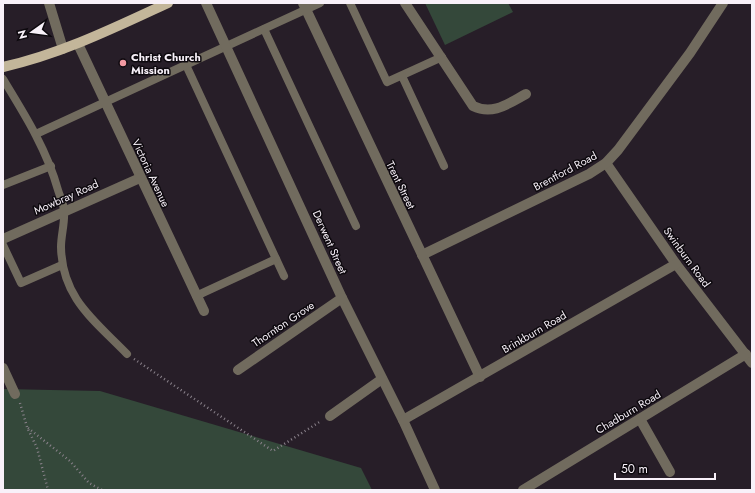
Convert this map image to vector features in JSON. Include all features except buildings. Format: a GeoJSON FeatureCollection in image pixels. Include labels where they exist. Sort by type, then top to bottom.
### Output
{"type":"FeatureCollection","features":[{"type":"Feature","properties":{"kind":"main road"},"geometry":{"type":"LineString","coordinates":[[3,67],[32,60],[78,44],[168,3]]}},
{"type":"Feature","properties":{"kind":"street"},"geometry":{"type":"LineString","coordinates":[[49,3],[63,49]]}},
{"type":"Feature","properties":{"kind":"street","name":"Derwent Street"},"geometry":{"type":"LineString","coordinates":[[206,3],[228,47],[342,298],[403,420],[435,490]]}},
{"type":"Feature","properties":{"kind":"street"},"geometry":{"type":"LineString","coordinates":[[405,3],[442,57],[468,100],[478,108],[490,110],[498,109],[526,94]]}},
{"type":"Feature","properties":{"kind":"street","name":"Brentford Road"},"geometry":{"type":"LineString","coordinates":[[422,255],[589,174],[606,163],[618,150],[690,53],[723,3]]}},
{"type":"Feature","properties":{"kind":"street","name":"Trent Street"},"geometry":{"type":"LineString","coordinates":[[305,6],[480,377]]}},
{"type":"Feature","properties":{"kind":"street","name":"Victoria Avenue"},"geometry":{"type":"LineString","coordinates":[[78,44],[204,311]]}},
{"type":"Feature","properties":{"kind":"street","name":"Swinburn Road"},"geometry":{"type":"LineString","coordinates":[[606,163],[676,264],[752,363]]}},
{"type":"Feature","properties":{"kind":"street","name":"Mowbray Road"},"geometry":{"type":"LineString","coordinates":[[3,239],[140,178]]}},
{"type":"Feature","properties":{"kind":"street","name":"Brinkburn Road"},"geometry":{"type":"LineString","coordinates":[[403,420],[676,264]]}},
{"type":"Feature","properties":{"kind":"street","name":"Thornton Grove"},"geometry":{"type":"LineString","coordinates":[[238,370],[342,298]]}},
{"type":"Feature","properties":{"kind":"street","name":"Chadburn Road"},"geometry":{"type":"LineString","coordinates":[[524,490],[746,354]]}},
{"type":"Feature","properties":{"kind":"street"},"geometry":{"type":"LineString","coordinates":[[3,368],[14,394]]}},
{"type":"Feature","properties":{"kind":"street"},"geometry":{"type":"LineString","coordinates":[[330,416],[382,379]]}},
{"type":"Feature","properties":{"kind":"street"},"geometry":{"type":"LineString","coordinates":[[640,418],[670,472]]}},
{"type":"Feature","properties":{"kind":"lane"},"geometry":{"type":"LineString","coordinates":[[36,134],[228,47],[305,6],[320,3]]}},
{"type":"Feature","properties":{"kind":"lane"},"geometry":{"type":"LineString","coordinates":[[350,3],[387,82],[442,57]]}},
{"type":"Feature","properties":{"kind":"lane"},"geometry":{"type":"LineString","coordinates":[[264,29],[356,226]]}},
{"type":"Feature","properties":{"kind":"lane"},"geometry":{"type":"LineString","coordinates":[[186,65],[284,276]]}},
{"type":"Feature","properties":{"kind":"lane"},"geometry":{"type":"LineString","coordinates":[[402,76],[444,166]]}},
{"type":"Feature","properties":{"kind":"lane"},"geometry":{"type":"LineString","coordinates":[[3,80],[36,134],[52,166],[64,211],[61,246],[62,265],[69,289],[75,299],[127,354]]}},
{"type":"Feature","properties":{"kind":"lane"},"geometry":{"type":"LineString","coordinates":[[3,185],[52,166]]}},
{"type":"Feature","properties":{"kind":"lane"},"geometry":{"type":"LineString","coordinates":[[3,245],[21,283],[62,265]]}},
{"type":"Feature","properties":{"kind":"lane"},"geometry":{"type":"LineString","coordinates":[[196,296],[276,259]]}},
{"type":"Feature","properties":{"kind":"path"},"geometry":{"type":"LineString","coordinates":[[127,354],[273,451],[330,416]]}},
{"type":"Feature","properties":{"kind":"path"},"geometry":{"type":"LineString","coordinates":[[14,394],[21,404],[27,427],[37,448],[48,490]]}},
{"type":"Feature","properties":{"kind":"path"},"geometry":{"type":"LineString","coordinates":[[27,427],[70,461],[89,482],[102,490]]}},
{"type":"Feature","properties":{"kind":"green space"},"geometry":{"type":"Polygon","coordinates":[[[425,3],[508,3],[513,12],[445,45],[425,3]]]}},
{"type":"Feature","properties":{"kind":"green space"},"geometry":{"type":"Polygon","coordinates":[[[3,389],[100,391],[361,468],[372,490],[3,490],[3,389]]]}},
{"type":"Feature","properties":{"kind":"place","name":"Christ Church Mission"},"geometry":{"type":"Point","coordinates":[123,63]}}]}
